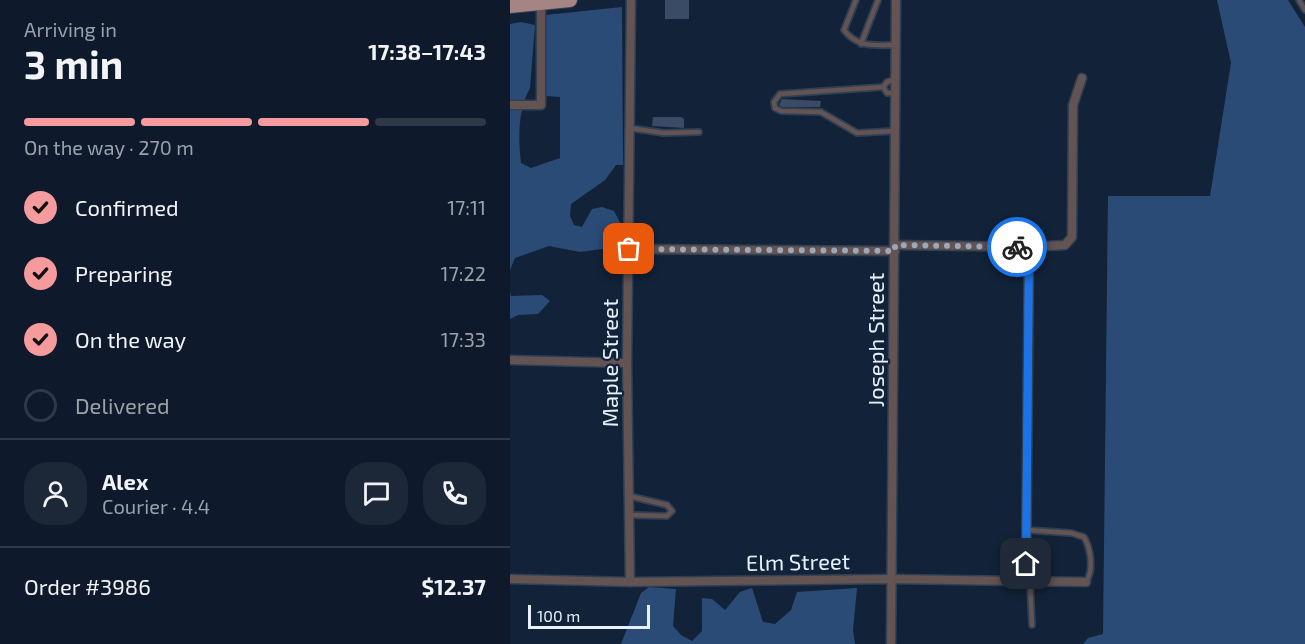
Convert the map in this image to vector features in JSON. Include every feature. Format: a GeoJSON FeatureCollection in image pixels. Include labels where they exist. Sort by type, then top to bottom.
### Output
{"type":"FeatureCollection","features":[{"type":"Feature","properties":{"kind":"main road"},"geometry":{"type":"LineString","coordinates":[[510,6],[570,0]]}},
{"type":"Feature","properties":{"kind":"street","name":"Maple Street"},"geometry":{"type":"LineString","coordinates":[[630,0],[627,363],[630,582]]}},
{"type":"Feature","properties":{"kind":"street","name":"Joseph Street"},"geometry":{"type":"LineString","coordinates":[[891,644],[896,0]]}},
{"type":"Feature","properties":{"kind":"street"},"geometry":{"type":"LineString","coordinates":[[510,105],[541,105],[541,4]]}},
{"type":"Feature","properties":{"kind":"street"},"geometry":{"type":"LineString","coordinates":[[629,249],[1065,245],[1072,237],[1073,105],[1082,78]]}},
{"type":"Feature","properties":{"kind":"street"},"geometry":{"type":"LineString","coordinates":[[1028,582],[1026,530],[1029,247]]}},
{"type":"Feature","properties":{"kind":"street"},"geometry":{"type":"LineString","coordinates":[[510,360],[627,363]]}},
{"type":"Feature","properties":{"kind":"street","name":"Elm Street"},"geometry":{"type":"LineString","coordinates":[[510,579],[630,582],[892,579],[1086,582]]}},
{"type":"Feature","properties":{"kind":"lane"},"geometry":{"type":"LineString","coordinates":[[856,0],[844,30],[851,38],[861,44],[896,45]]}},
{"type":"Feature","properties":{"kind":"lane"},"geometry":{"type":"LineString","coordinates":[[861,44],[878,0]]}},
{"type":"Feature","properties":{"kind":"lane"},"geometry":{"type":"LineString","coordinates":[[1299,0],[1305,10]]}},
{"type":"Feature","properties":{"kind":"lane"},"geometry":{"type":"LineString","coordinates":[[896,80],[887,82],[883,87],[780,94],[774,102],[775,108],[781,111],[821,112],[857,133],[896,131]]}},
{"type":"Feature","properties":{"kind":"lane"},"geometry":{"type":"LineString","coordinates":[[883,87],[887,93],[896,93]]}},
{"type":"Feature","properties":{"kind":"lane"},"geometry":{"type":"LineString","coordinates":[[629,128],[664,133],[699,132]]}},
{"type":"Feature","properties":{"kind":"lane"},"geometry":{"type":"LineString","coordinates":[[629,496],[667,505],[672,511],[667,516],[629,515]]}},
{"type":"Feature","properties":{"kind":"lane"},"geometry":{"type":"LineString","coordinates":[[1026,530],[1071,533],[1083,537],[1090,556],[1090,570],[1086,582]]}},
{"type":"Feature","properties":{"kind":"lane"},"geometry":{"type":"LineString","coordinates":[[1028,582],[1032,625]]}},
{"type":"Feature","properties":{"kind":"shaded area"},"geometry":{"type":"Polygon","coordinates":[[[1217,0],[1288,0],[1305,27],[1305,644],[1083,644],[1088,638],[1103,634],[1108,196],[1210,196],[1231,63],[1217,0]]]}},
{"type":"Feature","properties":{"kind":"shaded area"},"geometry":{"type":"Polygon","coordinates":[[[622,7],[623,165],[616,165],[605,180],[571,204],[570,216],[574,225],[582,227],[592,209],[602,207],[614,211],[623,228],[623,246],[580,252],[549,246],[515,258],[510,270],[510,24],[521,22],[535,25],[530,88],[523,105],[519,134],[521,163],[531,168],[560,158],[560,97],[546,96],[546,15],[622,7]]]}},
{"type":"Feature","properties":{"kind":"shaded area"},"geometry":{"type":"Polygon","coordinates":[[[510,291],[511,296],[542,295],[550,301],[538,314],[518,315],[510,319],[510,291]]]}},
{"type":"Feature","properties":{"kind":"shaded area"},"geometry":{"type":"Polygon","coordinates":[[[649,587],[676,589],[673,626],[681,635],[692,641],[702,631],[702,598],[712,599],[725,610],[740,592],[752,588],[763,622],[775,624],[791,610],[797,592],[857,588],[853,630],[855,644],[621,644],[641,593],[649,587]]]}},
{"type":"Feature","properties":{"kind":"building"},"geometry":{"type":"Polygon","coordinates":[[[665,0],[689,0],[689,19],[665,19],[665,0]]]}},
{"type":"Feature","properties":{"kind":"building"},"geometry":{"type":"Polygon","coordinates":[[[782,99],[821,101],[820,107],[782,107],[779,105],[782,99]]]}},
{"type":"Feature","properties":{"kind":"building"},"geometry":{"type":"Polygon","coordinates":[[[653,117],[681,117],[684,119],[684,128],[652,126],[653,117]]]}},
{"type":"Feature","properties":{"kind":"way so far"},"geometry":{"type":"LineString","coordinates":[[629,249],[895,251],[895,245],[1017,247]]}},
{"type":"Feature","properties":{"kind":"route"},"geometry":{"type":"LineString","coordinates":[[1017,247],[1029,247],[1026,564]]}}]}
